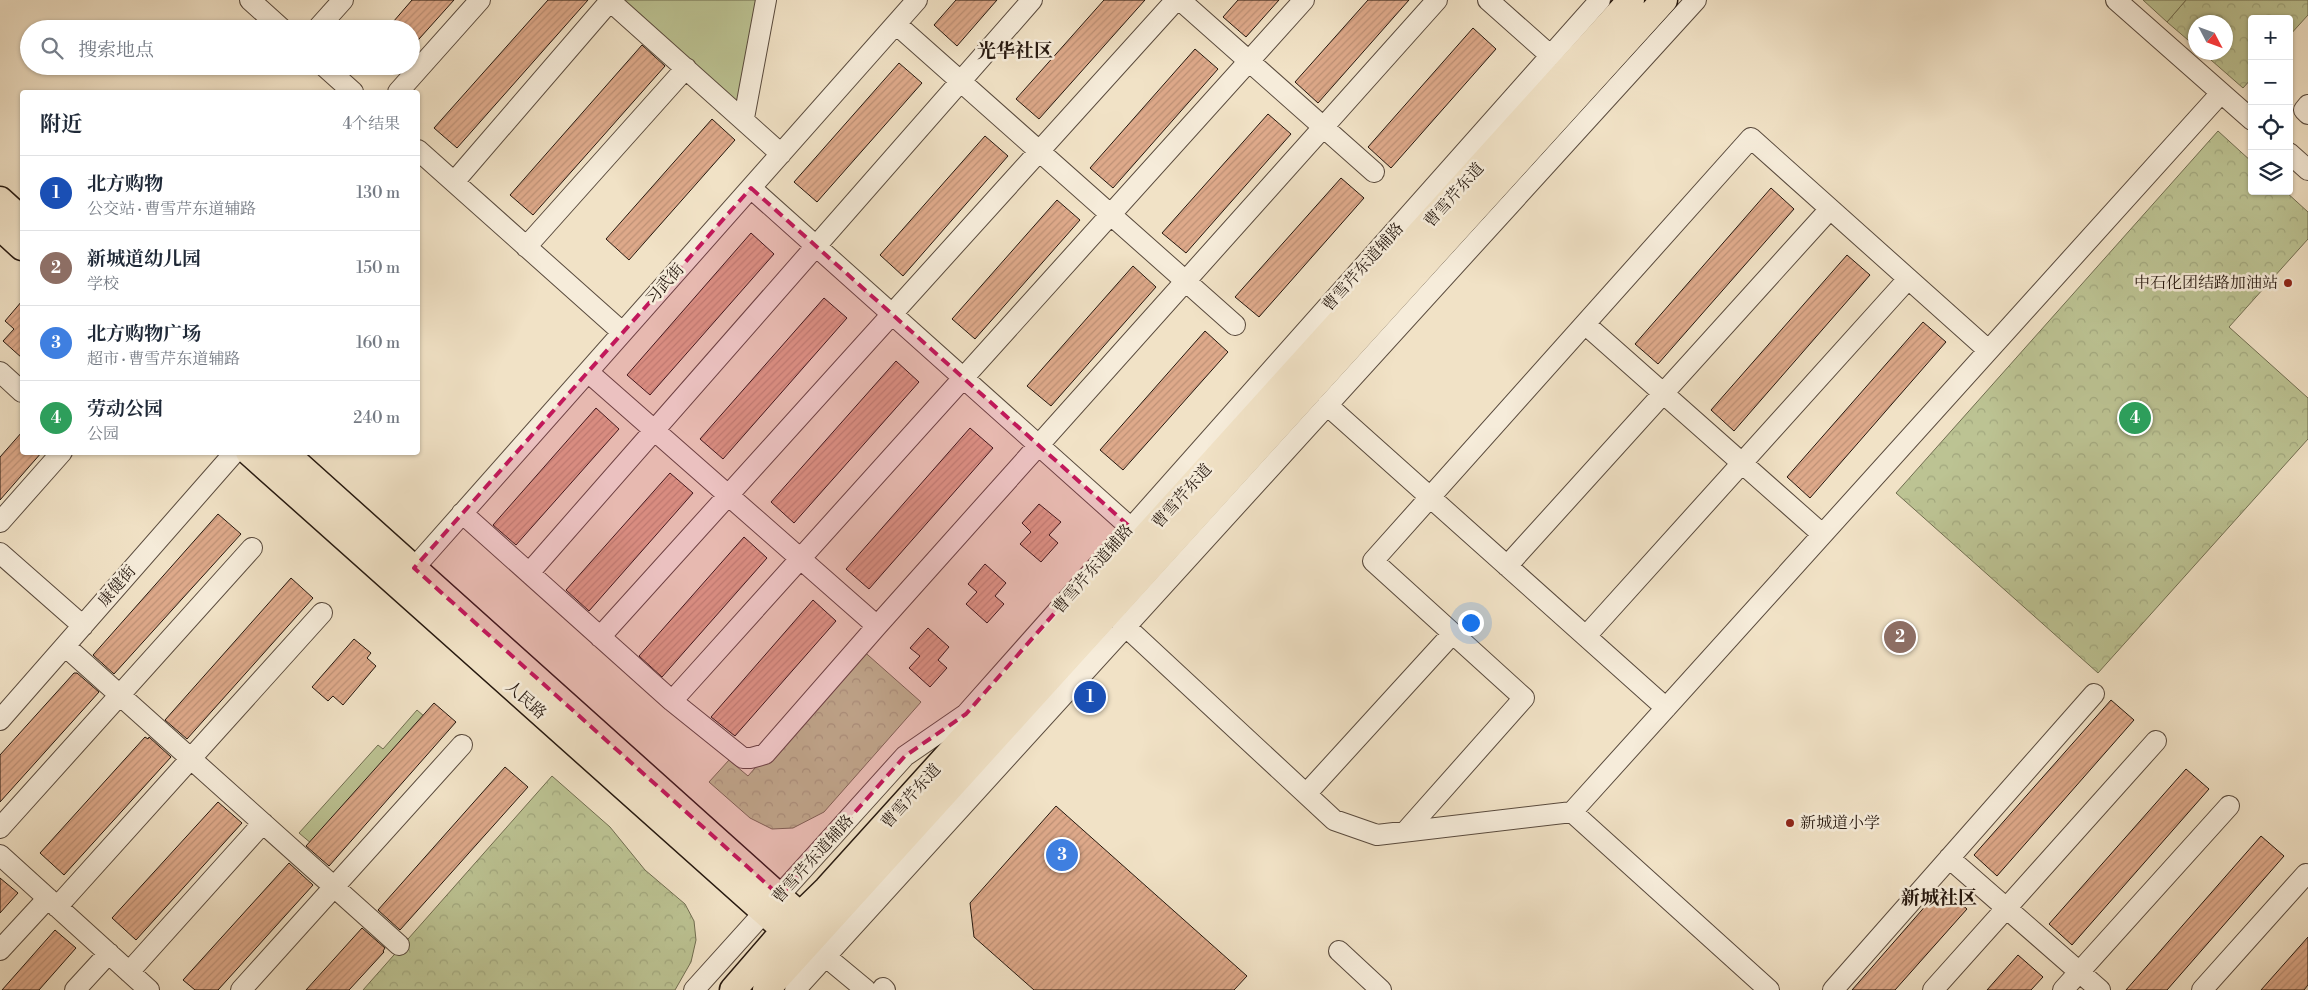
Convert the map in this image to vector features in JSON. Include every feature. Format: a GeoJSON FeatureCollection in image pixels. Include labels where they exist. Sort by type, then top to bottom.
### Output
{"type":"FeatureCollection","features":[{"type":"Feature","properties":{"kind":"main road","name":"曹雪芹东道"},"geometry":{"type":"LineString","coordinates":[[733,990],[806,936],[827,889],[1631,0]]}},
{"type":"Feature","properties":{"kind":"main road","name":"曹雪芹东道"},"geometry":{"type":"LineString","coordinates":[[766,990],[806,936],[1118,619],[1664,0]]}},
{"type":"Feature","properties":{"kind":"main road"},"geometry":{"type":"LineString","coordinates":[[0,200],[20,218]]}},
{"type":"Feature","properties":{"kind":"main road"},"geometry":{"type":"LineString","coordinates":[[0,227],[20,245]]}},
{"type":"Feature","properties":{"kind":"main road","name":"人民路"},"geometry":{"type":"LineString","coordinates":[[252,455],[772,904]]}},
{"type":"Feature","properties":{"kind":"main road","name":"人民路"},"geometry":{"type":"LineString","coordinates":[[287,455],[414,568],[806,936]]}},
{"type":"Feature","properties":{"kind":"street"},"geometry":{"type":"LineString","coordinates":[[250,0],[272,20]]}},
{"type":"Feature","properties":{"kind":"street"},"geometry":{"type":"LineString","coordinates":[[325,20],[343,0]]}},
{"type":"Feature","properties":{"kind":"street"},"geometry":{"type":"LineString","coordinates":[[420,67],[480,0]]}},
{"type":"Feature","properties":{"kind":"street"},"geometry":{"type":"LineString","coordinates":[[454,182],[610,0],[744,118],[781,154]]}},
{"type":"Feature","properties":{"kind":"street"},"geometry":{"type":"LineString","coordinates":[[744,118],[766,0]]}},
{"type":"Feature","properties":{"kind":"street","name":"习武街"},"geometry":{"type":"LineString","coordinates":[[414,568],[917,0]]}},
{"type":"Feature","properties":{"kind":"street"},"geometry":{"type":"LineString","coordinates":[[529,574],[1032,0]]}},
{"type":"Feature","properties":{"kind":"street"},"geometry":{"type":"LineString","coordinates":[[600,637],[1176,0]]}},
{"type":"Feature","properties":{"kind":"street"},"geometry":{"type":"LineString","coordinates":[[1180,0],[1374,172]]}},
{"type":"Feature","properties":{"kind":"street"},"geometry":{"type":"LineString","coordinates":[[672,701],[1304,0]]}},
{"type":"Feature","properties":{"kind":"street"},"geometry":{"type":"LineString","coordinates":[[462,514],[672,701],[743,758],[766,754],[877,626],[1436,0]]}},
{"type":"Feature","properties":{"kind":"street"},"geometry":{"type":"LineString","coordinates":[[1488,0],[1551,56]]}},
{"type":"Feature","properties":{"kind":"street","name":"曹雪芹东道辅路"},"geometry":{"type":"LineString","coordinates":[[694,990],[906,756],[966,714],[1130,527],[1600,0]]}},
{"type":"Feature","properties":{"kind":"street"},"geometry":{"type":"LineString","coordinates":[[1696,0],[1327,405],[1118,619],[1334,820],[1377,835],[1572,812],[2221,92]]}},
{"type":"Feature","properties":{"kind":"street"},"geometry":{"type":"LineString","coordinates":[[2116,0],[2248,116]]}},
{"type":"Feature","properties":{"kind":"street"},"geometry":{"type":"LineString","coordinates":[[896,24],[1235,325]]}},
{"type":"Feature","properties":{"kind":"street"},"geometry":{"type":"LineString","coordinates":[[526,246],[686,68]]}},
{"type":"Feature","properties":{"kind":"street"},"geometry":{"type":"LineString","coordinates":[[334,75],[351,90]]}},
{"type":"Feature","properties":{"kind":"street"},"geometry":{"type":"LineString","coordinates":[[400,90],[413,75]]}},
{"type":"Feature","properties":{"kind":"street"},"geometry":{"type":"LineString","coordinates":[[2308,105],[2304,110],[2308,114]]}},
{"type":"Feature","properties":{"kind":"street"},"geometry":{"type":"LineString","coordinates":[[1406,831],[1524,698],[1373,561],[1751,138],[1988,350]]}},
{"type":"Feature","properties":{"kind":"street"},"geometry":{"type":"LineString","coordinates":[[420,152],[622,332]]}},
{"type":"Feature","properties":{"kind":"street"},"geometry":{"type":"LineString","coordinates":[[2293,157],[2308,170]]}},
{"type":"Feature","properties":{"kind":"street"},"geometry":{"type":"LineString","coordinates":[[750,188],[1130,527]]}},
{"type":"Feature","properties":{"kind":"street"},"geometry":{"type":"LineString","coordinates":[[1507,566],[1830,209]]}},
{"type":"Feature","properties":{"kind":"street"},"geometry":{"type":"LineString","coordinates":[[1586,636],[1908,279]]}},
{"type":"Feature","properties":{"kind":"street"},"geometry":{"type":"LineString","coordinates":[[1585,324],[1822,534]]}},
{"type":"Feature","properties":{"kind":"street"},"geometry":{"type":"LineString","coordinates":[[588,372],[877,626]]}},
{"type":"Feature","properties":{"kind":"street"},"geometry":{"type":"LineString","coordinates":[[1,375],[20,390]]}},
{"type":"Feature","properties":{"kind":"street"},"geometry":{"type":"LineString","coordinates":[[1327,405],[1666,708]]}},
{"type":"Feature","properties":{"kind":"street"},"geometry":{"type":"LineString","coordinates":[[0,522],[59,455]]}},
{"type":"Feature","properties":{"kind":"street","name":"康健街"},"geometry":{"type":"LineString","coordinates":[[3,712],[83,626],[232,455]]}},
{"type":"Feature","properties":{"kind":"street"},"geometry":{"type":"LineString","coordinates":[[0,828],[252,548]]}},
{"type":"Feature","properties":{"kind":"street"},"geometry":{"type":"LineString","coordinates":[[0,552],[83,626]]}},
{"type":"Feature","properties":{"kind":"street"},"geometry":{"type":"LineString","coordinates":[[0,950],[52,903],[192,759],[322,613]]}},
{"type":"Feature","properties":{"kind":"street"},"geometry":{"type":"LineString","coordinates":[[1306,794],[1453,633]]}},
{"type":"Feature","properties":{"kind":"street"},"geometry":{"type":"LineString","coordinates":[[65,646],[399,945]]}},
{"type":"Feature","properties":{"kind":"street"},"geometry":{"type":"LineString","coordinates":[[1833,990],[2094,694]]}},
{"type":"Feature","properties":{"kind":"street"},"geometry":{"type":"LineString","coordinates":[[1933,990],[2156,741]]}},
{"type":"Feature","properties":{"kind":"street"},"geometry":{"type":"LineString","coordinates":[[241,990],[462,745]]}},
{"type":"Feature","properties":{"kind":"street"},"geometry":{"type":"LineString","coordinates":[[2063,990],[2229,806]]}},
{"type":"Feature","properties":{"kind":"street"},"geometry":{"type":"LineString","coordinates":[[1572,812],[1769,990]]}},
{"type":"Feature","properties":{"kind":"street"},"geometry":{"type":"LineString","coordinates":[[129,972],[263,823]]}},
{"type":"Feature","properties":{"kind":"street"},"geometry":{"type":"LineString","coordinates":[[0,855],[149,990]]}},
{"type":"Feature","properties":{"kind":"street"},"geometry":{"type":"LineString","coordinates":[[1950,858],[2100,990]]}},
{"type":"Feature","properties":{"kind":"street"},"geometry":{"type":"LineString","coordinates":[[2202,990],[2306,874],[2308,876]]}},
{"type":"Feature","properties":{"kind":"street"},"geometry":{"type":"LineString","coordinates":[[795,990],[806,936]]}},
{"type":"Feature","properties":{"kind":"street","name":"人民路"},"geometry":{"type":"LineString","coordinates":[[806,936],[866,990]]}},
{"type":"Feature","properties":{"kind":"street"},"geometry":{"type":"LineString","coordinates":[[1339,950],[1379,989]]}},
{"type":"Feature","properties":{"kind":"street"},"geometry":{"type":"LineString","coordinates":[[75,990],[109,953]]}},
{"type":"Feature","properties":{"kind":"highlighted area"},"geometry":{"type":"Polygon","coordinates":[[[751,188],[1130,527],[966,714],[905,756],[780,896],[414,568],[751,188]]]}},
{"type":"Feature","properties":{"kind":"green space"},"geometry":{"type":"Polygon","coordinates":[[[623,0],[772,0],[751,117],[623,0]]]}},
{"type":"Feature","properties":{"kind":"green space"},"geometry":{"type":"Polygon","coordinates":[[[2143,0],[2186,0],[2167,22],[2143,0]]]}},
{"type":"Feature","properties":{"kind":"green space"},"geometry":{"type":"Polygon","coordinates":[[[2186,0],[2308,0],[2308,15],[2293,32],[2293,15],[2248,15],[2248,82],[2243,88],[2211,60],[2233,60],[2233,15],[2188,15],[2188,40],[2167,22],[2186,0]]]}},
{"type":"Feature","properties":{"kind":"green space"},"geometry":{"type":"Polygon","coordinates":[[[2218,131],[2248,158],[2248,195],[2289,195],[2308,212],[2308,239],[2229,327],[2308,398],[2308,439],[2098,673],[1896,493],[2218,131]]]}},
{"type":"Feature","properties":{"kind":"green space"},"geometry":{"type":"Polygon","coordinates":[[[860,648],[921,702],[824,812],[793,828],[772,829],[750,818],[709,782],[729,760],[748,776],[860,648]]]}},
{"type":"Feature","properties":{"kind":"green space"},"geometry":{"type":"Polygon","coordinates":[[[417,710],[425,717],[312,844],[299,833],[378,745],[383,749],[417,710]]]}},
{"type":"Feature","properties":{"kind":"green space"},"geometry":{"type":"Polygon","coordinates":[[[552,776],[610,827],[645,870],[685,904],[694,921],[696,940],[691,962],[675,990],[363,990],[552,776]]]}},
{"type":"Feature","properties":{"kind":"building"},"geometry":{"type":"Polygon","coordinates":[[[412,0],[454,0],[420,38],[420,20],[395,20],[412,0]]]}},
{"type":"Feature","properties":{"kind":"building"},"geometry":{"type":"Polygon","coordinates":[[[548,0],[588,0],[457,148],[434,128],[548,0]]]}},
{"type":"Feature","properties":{"kind":"building"},"geometry":{"type":"Polygon","coordinates":[[[956,0],[997,0],[957,46],[934,25],[956,0]]]}},
{"type":"Feature","properties":{"kind":"building"},"geometry":{"type":"Polygon","coordinates":[[[1104,0],[1145,0],[1039,119],[1016,99],[1104,0]]]}},
{"type":"Feature","properties":{"kind":"building"},"geometry":{"type":"Polygon","coordinates":[[[1238,0],[1279,0],[1246,37],[1223,17],[1238,0]]]}},
{"type":"Feature","properties":{"kind":"building"},"geometry":{"type":"Polygon","coordinates":[[[1368,0],[1409,0],[1318,103],[1295,82],[1368,0]]]}},
{"type":"Feature","properties":{"kind":"building"},"geometry":{"type":"Polygon","coordinates":[[[1473,28],[1496,49],[1391,168],[1368,147],[1473,28]]]}},
{"type":"Feature","properties":{"kind":"building"},"geometry":{"type":"Polygon","coordinates":[[[642,45],[665,66],[533,215],[510,195],[642,45]]]}},
{"type":"Feature","properties":{"kind":"building"},"geometry":{"type":"Polygon","coordinates":[[[1195,49],[1218,69],[1113,188],[1090,168],[1195,49]]]}},
{"type":"Feature","properties":{"kind":"building"},"geometry":{"type":"Polygon","coordinates":[[[899,63],[922,83],[817,202],[794,182],[899,63]]]}},
{"type":"Feature","properties":{"kind":"building"},"geometry":{"type":"Polygon","coordinates":[[[1268,114],[1291,134],[1186,253],[1162,233],[1268,114]]]}},
{"type":"Feature","properties":{"kind":"building"},"geometry":{"type":"Polygon","coordinates":[[[712,119],[735,140],[629,260],[606,239],[712,119]]]}},
{"type":"Feature","properties":{"kind":"building"},"geometry":{"type":"Polygon","coordinates":[[[985,136],[1008,156],[903,276],[880,255],[985,136]]]}},
{"type":"Feature","properties":{"kind":"building"},"geometry":{"type":"Polygon","coordinates":[[[1341,178],[1364,198],[1259,317],[1235,297],[1341,178]]]}},
{"type":"Feature","properties":{"kind":"building"},"geometry":{"type":"Polygon","coordinates":[[[1771,188],[1794,209],[1658,364],[1635,344],[1771,188]]]}},
{"type":"Feature","properties":{"kind":"building"},"geometry":{"type":"Polygon","coordinates":[[[1057,200],[1080,220],[975,339],[952,319],[1057,200]]]}},
{"type":"Feature","properties":{"kind":"building"},"geometry":{"type":"Polygon","coordinates":[[[751,233],[774,254],[650,395],[627,375],[751,233]]]}},
{"type":"Feature","properties":{"kind":"building"},"geometry":{"type":"Polygon","coordinates":[[[1847,255],[1870,275],[1734,431],[1711,410],[1847,255]]]}},
{"type":"Feature","properties":{"kind":"building"},"geometry":{"type":"Polygon","coordinates":[[[1133,266],[1156,287],[1051,406],[1027,386],[1133,266]]]}},
{"type":"Feature","properties":{"kind":"building"},"geometry":{"type":"Polygon","coordinates":[[[824,298],[847,318],[723,459],[700,439],[824,298]]]}},
{"type":"Feature","properties":{"kind":"building"},"geometry":{"type":"Polygon","coordinates":[[[20,303],[20,356],[3,341],[14,329],[5,321],[20,303]]]}},
{"type":"Feature","properties":{"kind":"building"},"geometry":{"type":"Polygon","coordinates":[[[1923,322],[1946,342],[1810,498],[1787,477],[1923,322]]]}},
{"type":"Feature","properties":{"kind":"building"},"geometry":{"type":"Polygon","coordinates":[[[1205,331],[1228,352],[1123,470],[1100,450],[1205,331]]]}},
{"type":"Feature","properties":{"kind":"building"},"geometry":{"type":"Polygon","coordinates":[[[896,361],[919,382],[794,523],[771,502],[896,361]]]}},
{"type":"Feature","properties":{"kind":"building"},"geometry":{"type":"Polygon","coordinates":[[[596,408],[619,429],[516,545],[493,525],[596,408]]]}},
{"type":"Feature","properties":{"kind":"building"},"geometry":{"type":"Polygon","coordinates":[[[970,428],[993,448],[869,589],[846,569],[970,428]]]}},
{"type":"Feature","properties":{"kind":"building"},"geometry":{"type":"Polygon","coordinates":[[[20,434],[20,455],[39,455],[0,500],[0,457],[20,434]]]}},
{"type":"Feature","properties":{"kind":"building"},"geometry":{"type":"Polygon","coordinates":[[[670,473],[693,493],[589,611],[566,590],[670,473]]]}},
{"type":"Feature","properties":{"kind":"building"},"geometry":{"type":"Polygon","coordinates":[[[1039,504],[1061,522],[1049,535],[1058,543],[1041,562],[1020,544],[1031,532],[1022,523],[1039,504]]]}},
{"type":"Feature","properties":{"kind":"building"},"geometry":{"type":"Polygon","coordinates":[[[218,514],[241,534],[114,674],[93,655],[218,514]]]}},
{"type":"Feature","properties":{"kind":"building"},"geometry":{"type":"Polygon","coordinates":[[[744,537],[767,558],[662,677],[639,656],[744,537]]]}},
{"type":"Feature","properties":{"kind":"building"},"geometry":{"type":"Polygon","coordinates":[[[985,564],[1006,583],[995,596],[1004,604],[987,623],[966,604],[977,592],[968,584],[985,564]]]}},
{"type":"Feature","properties":{"kind":"building"},"geometry":{"type":"Polygon","coordinates":[[[291,578],[313,598],[187,739],[165,720],[291,578]]]}},
{"type":"Feature","properties":{"kind":"building"},"geometry":{"type":"Polygon","coordinates":[[[813,600],[836,621],[735,736],[711,717],[813,600]]]}},
{"type":"Feature","properties":{"kind":"building"},"geometry":{"type":"Polygon","coordinates":[[[928,628],[949,647],[938,660],[947,668],[930,687],[909,668],[920,656],[910,648],[928,628]]]}},
{"type":"Feature","properties":{"kind":"building"},"geometry":{"type":"Polygon","coordinates":[[[354,639],[371,653],[367,658],[376,666],[343,705],[333,696],[328,701],[312,687],[354,639]]]}},
{"type":"Feature","properties":{"kind":"building"},"geometry":{"type":"Polygon","coordinates":[[[74,673],[77,673],[99,692],[0,802],[0,755],[74,673]]]}},
{"type":"Feature","properties":{"kind":"building"},"geometry":{"type":"Polygon","coordinates":[[[2111,700],[2134,720],[1997,876],[1974,855],[2111,700]]]}},
{"type":"Feature","properties":{"kind":"building"},"geometry":{"type":"Polygon","coordinates":[[[434,703],[456,722],[329,866],[306,846],[434,703]]]}},
{"type":"Feature","properties":{"kind":"building"},"geometry":{"type":"Polygon","coordinates":[[[145,737],[148,739],[149,737],[171,757],[64,875],[40,853],[145,737]]]}},
{"type":"Feature","properties":{"kind":"building"},"geometry":{"type":"Polygon","coordinates":[[[505,767],[528,787],[400,930],[378,910],[505,767]]]}},
{"type":"Feature","properties":{"kind":"building"},"geometry":{"type":"Polygon","coordinates":[[[2186,769],[2209,789],[2072,945],[2049,924],[2186,769]]]}},
{"type":"Feature","properties":{"kind":"building"},"geometry":{"type":"Polygon","coordinates":[[[218,802],[242,823],[136,940],[112,918],[218,802]]]}},
{"type":"Feature","properties":{"kind":"building"},"geometry":{"type":"Polygon","coordinates":[[[1056,806],[1247,976],[1234,990],[1034,990],[974,937],[970,903],[1056,806]]]}},
{"type":"Feature","properties":{"kind":"building"},"geometry":{"type":"Polygon","coordinates":[[[2261,836],[2284,856],[2167,990],[2126,990],[2261,836]]]}},
{"type":"Feature","properties":{"kind":"building"},"geometry":{"type":"Polygon","coordinates":[[[289,863],[313,885],[218,990],[195,990],[183,980],[289,863]]]}},
{"type":"Feature","properties":{"kind":"building"},"geometry":{"type":"Polygon","coordinates":[[[0,878],[18,893],[0,913],[0,878]]]}},
{"type":"Feature","properties":{"kind":"building"},"geometry":{"type":"Polygon","coordinates":[[[1942,887],[1967,909],[1895,990],[1852,990],[1942,887]]]}},
{"type":"Feature","properties":{"kind":"building"},"geometry":{"type":"Polygon","coordinates":[[[362,928],[385,948],[384,952],[349,990],[306,990],[362,928]]]}},
{"type":"Feature","properties":{"kind":"building"},"geometry":{"type":"Polygon","coordinates":[[[55,930],[76,948],[39,990],[2,990],[55,930]]]}},
{"type":"Feature","properties":{"kind":"building"},"geometry":{"type":"Polygon","coordinates":[[[2308,937],[2308,985],[2304,990],[2261,990],[2308,937]]]}},
{"type":"Feature","properties":{"kind":"building"},"geometry":{"type":"Polygon","coordinates":[[[2018,955],[2043,977],[2031,990],[1987,990],[2018,955]]]}},
{"type":"Feature","properties":{"kind":"place","name":"中石化团结路加油站"},"geometry":{"type":"Point","coordinates":[2288,283]}},
{"type":"Feature","properties":{"kind":"place","name":"劳动公园"},"geometry":{"type":"Point","coordinates":[2135,418]}},
{"type":"Feature","properties":{"kind":"place","name":"新城道幼儿园"},"geometry":{"type":"Point","coordinates":[1900,637]}},
{"type":"Feature","properties":{"kind":"place","name":"北方购物"},"geometry":{"type":"Point","coordinates":[1090,697]}},
{"type":"Feature","properties":{"kind":"place","name":"新城道小学"},"geometry":{"type":"Point","coordinates":[1790,823]}},
{"type":"Feature","properties":{"kind":"place","name":"北方购物广场"},"geometry":{"type":"Point","coordinates":[1062,855]}},
{"type":"Feature","properties":{"kind":"district","name":"光华社区"},"geometry":{"type":"Point","coordinates":[1015,51]}},
{"type":"Feature","properties":{"kind":"district","name":"新城社区"},"geometry":{"type":"Point","coordinates":[1939,898]}}]}
